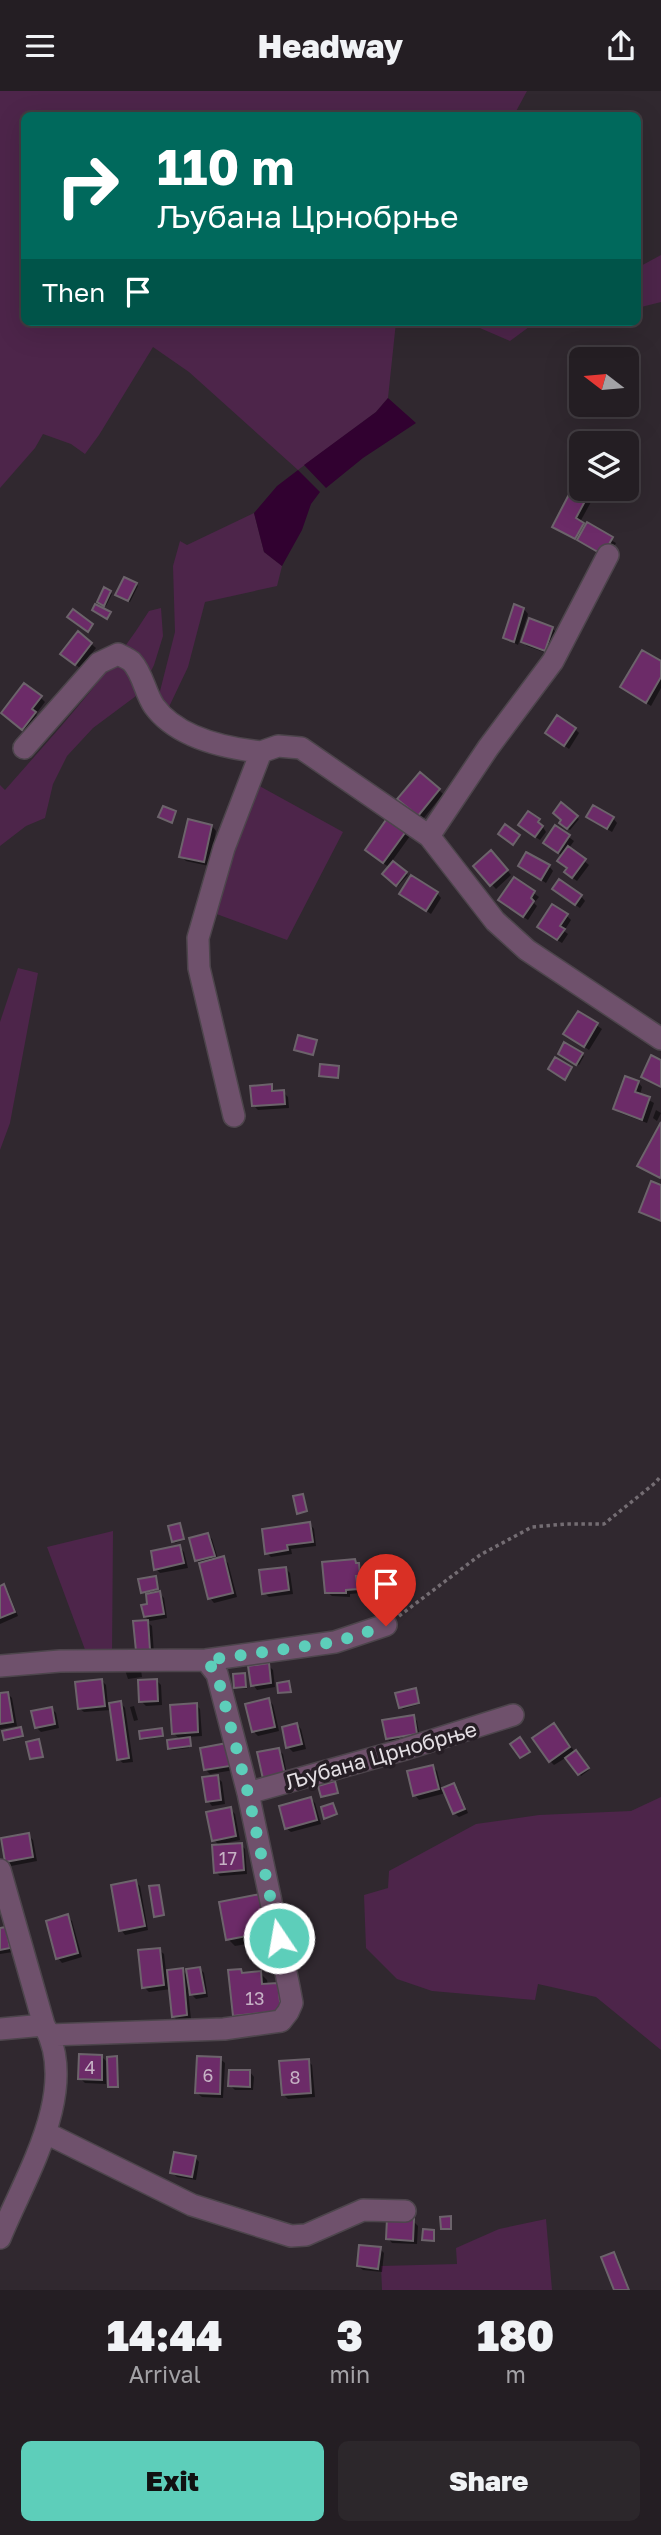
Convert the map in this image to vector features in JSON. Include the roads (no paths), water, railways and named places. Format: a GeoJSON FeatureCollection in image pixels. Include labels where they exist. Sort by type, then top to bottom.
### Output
{"type":"FeatureCollection","features":[{"type":"Feature","properties":{"kind":"street"},"geometry":{"type":"LineString","coordinates":[[429,836],[488,748],[553,661],[608,555]]}},
{"type":"Feature","properties":{"kind":"street"},"geometry":{"type":"LineString","coordinates":[[24,748],[99,663],[118,654],[132,662],[154,706],[181,730],[231,748],[261,752],[278,746],[301,748],[429,836],[495,921],[519,943],[661,1039]]}},
{"type":"Feature","properties":{"kind":"street"},"geometry":{"type":"LineString","coordinates":[[234,1116],[199,968],[198,938],[224,848],[261,752]]}},
{"type":"Feature","properties":{"kind":"street"},"geometry":{"type":"LineString","coordinates":[[0,1666],[60,1661],[206,1660],[335,1642],[386,1626]]}},
{"type":"Feature","properties":{"kind":"street"},"geometry":{"type":"LineString","coordinates":[[0,2029],[224,2029],[281,2021],[288,2013],[292,2003],[248,1793],[217,1674],[206,1660]]}},
{"type":"Feature","properties":{"kind":"street","name":"Љубана Црнобрње"},"geometry":{"type":"LineString","coordinates":[[248,1793],[402,1750],[513,1715]]}},
{"type":"Feature","properties":{"kind":"street"},"geometry":{"type":"LineString","coordinates":[[0,1870],[56,2074],[46,2133],[0,2238]]}},
{"type":"Feature","properties":{"kind":"street"},"geometry":{"type":"LineString","coordinates":[[46,2133],[192,2205],[291,2236],[306,2235],[363,2210],[405,2211]]}}]}
